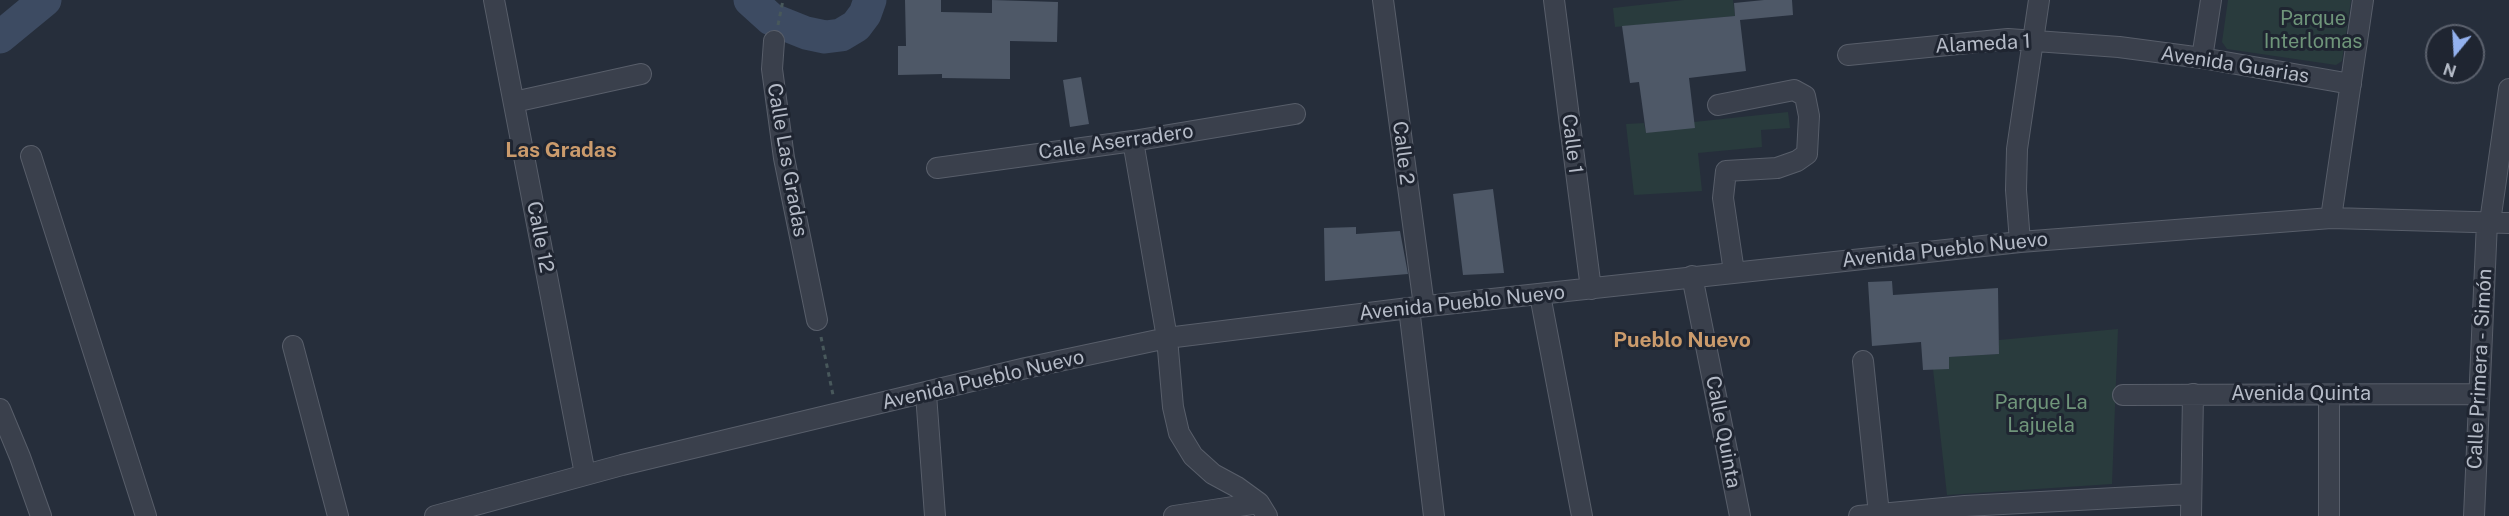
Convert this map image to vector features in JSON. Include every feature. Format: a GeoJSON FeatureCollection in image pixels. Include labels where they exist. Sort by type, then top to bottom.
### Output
{"type":"FeatureCollection","features":[{"type":"Feature","properties":{"kind":"street","name":"Calle 12"},"geometry":{"type":"LineString","coordinates":[[494,0],[585,474]]}},
{"type":"Feature","properties":{"kind":"street","name":"Calle 2"},"geometry":{"type":"LineString","coordinates":[[1383,0],[1417,307]]}},
{"type":"Feature","properties":{"kind":"street","name":"Calle 1"},"geometry":{"type":"LineString","coordinates":[[1554,0],[1591,289]]}},
{"type":"Feature","properties":{"kind":"street"},"geometry":{"type":"LineString","coordinates":[[2020,242],[2015,169],[2039,0]]}},
{"type":"Feature","properties":{"kind":"street"},"geometry":{"type":"LineString","coordinates":[[2202,58],[2211,0]]}},
{"type":"Feature","properties":{"kind":"street"},"geometry":{"type":"LineString","coordinates":[[2331,218],[2364,0]]}},
{"type":"Feature","properties":{"kind":"street","name":"Alameda 1"},"geometry":{"type":"LineString","coordinates":[[1848,55],[2008,39],[2119,47]]}},
{"type":"Feature","properties":{"kind":"street","name":"Calle Las Gradas"},"geometry":{"type":"LineString","coordinates":[[774,41],[771,69],[784,158],[817,320]]}},
{"type":"Feature","properties":{"kind":"street","name":"Avenida Guarias"},"geometry":{"type":"LineString","coordinates":[[2119,47],[2202,58],[2351,84]]}},
{"type":"Feature","properties":{"kind":"street"},"geometry":{"type":"LineString","coordinates":[[514,102],[641,74]]}},
{"type":"Feature","properties":{"kind":"street"},"geometry":{"type":"LineString","coordinates":[[2496,222],[2509,89]]}},
{"type":"Feature","properties":{"kind":"street"},"geometry":{"type":"LineString","coordinates":[[1718,105],[1794,90],[1805,96],[1809,116],[1807,154],[1797,161],[1777,168],[1726,171],[1723,198],[1734,272]]}},
{"type":"Feature","properties":{"kind":"street","name":"Calle Aserradero"},"geometry":{"type":"LineString","coordinates":[[937,168],[1132,141],[1295,114]]}},
{"type":"Feature","properties":{"kind":"street"},"geometry":{"type":"LineString","coordinates":[[1132,141],[1167,338],[1173,407],[1179,433],[1193,456],[1213,474],[1237,487],[1263,509]]}},
{"type":"Feature","properties":{"kind":"street"},"geometry":{"type":"LineString","coordinates":[[31,156],[146,516]]}},
{"type":"Feature","properties":{"kind":"street","name":"Avenida Pueblo Nuevo"},"geometry":{"type":"LineString","coordinates":[[435,516],[585,474],[926,394],[1026,368],[1167,338],[1692,276],[2020,242],[2331,218],[2496,222]]}},
{"type":"Feature","properties":{"kind":"street","name":"Calle Primera - Simón"},"geometry":{"type":"LineString","coordinates":[[2474,516],[2479,394],[2496,222]]}},
{"type":"Feature","properties":{"kind":"street","name":"Calle Quinta"},"geometry":{"type":"LineString","coordinates":[[1692,276],[1740,516]]}},
{"type":"Feature","properties":{"kind":"street"},"geometry":{"type":"LineString","coordinates":[[1540,295],[1582,516]]}},
{"type":"Feature","properties":{"kind":"street"},"geometry":{"type":"LineString","coordinates":[[1417,307],[1434,516]]}},
{"type":"Feature","properties":{"kind":"street"},"geometry":{"type":"LineString","coordinates":[[293,346],[339,516]]}},
{"type":"Feature","properties":{"kind":"street"},"geometry":{"type":"LineString","coordinates":[[1863,361],[1879,514]]}},
{"type":"Feature","properties":{"kind":"street"},"geometry":{"type":"LineString","coordinates":[[2191,516],[2193,393]]}},
{"type":"Feature","properties":{"kind":"street","name":"Avenida Quinta"},"geometry":{"type":"LineString","coordinates":[[2123,395],[2193,393],[2479,394]]}},
{"type":"Feature","properties":{"kind":"street"},"geometry":{"type":"LineString","coordinates":[[926,394],[935,516]]}},
{"type":"Feature","properties":{"kind":"street"},"geometry":{"type":"LineString","coordinates":[[2329,395],[2329,516]]}},
{"type":"Feature","properties":{"kind":"street"},"geometry":{"type":"LineString","coordinates":[[0,410],[41,516]]}},
{"type":"Feature","properties":{"kind":"street"},"geometry":{"type":"LineString","coordinates":[[1859,516],[1965,506],[2191,494]]}},
{"type":"Feature","properties":{"kind":"street"},"geometry":{"type":"LineString","coordinates":[[1174,516],[1263,509]]}},
{"type":"Feature","properties":{"kind":"path"},"geometry":{"type":"LineString","coordinates":[[774,41],[783,0]]}},
{"type":"Feature","properties":{"kind":"path"},"geometry":{"type":"LineString","coordinates":[[817,320],[837,414]]}},
{"type":"Feature","properties":{"kind":"green space"},"geometry":{"type":"Polygon","coordinates":[[[1684,0],[1733,0],[1735,16],[1615,27],[1613,8],[1684,0]]]}},
{"type":"Feature","properties":{"kind":"green space","name":"Parque Interlomas"},"geometry":{"type":"Polygon","coordinates":[[[2228,0],[2351,0],[2342,61],[2336,65],[2227,49],[2222,42],[2228,0]]]}},
{"type":"Feature","properties":{"kind":"green space"},"geometry":{"type":"Polygon","coordinates":[[[1788,112],[1790,128],[1761,130],[1762,147],[1698,153],[1702,191],[1634,195],[1626,124],[1644,123],[1646,133],[1694,122],[1788,112]]]}},
{"type":"Feature","properties":{"kind":"green space","name":"Parque La Lajuela"},"geometry":{"type":"Polygon","coordinates":[[[2118,329],[2112,484],[1947,495],[1933,369],[1949,369],[1949,357],[1998,354],[1999,340],[2118,329]]]}},
{"type":"Feature","properties":{"kind":"building"},"geometry":{"type":"Polygon","coordinates":[[[905,0],[941,0],[941,12],[992,13],[992,0],[1058,2],[1057,42],[1010,41],[1010,79],[942,78],[942,74],[898,75],[898,46],[906,46],[905,0]]]}},
{"type":"Feature","properties":{"kind":"building"},"geometry":{"type":"Polygon","coordinates":[[[1792,0],[1793,15],[1740,20],[1746,71],[1689,78],[1695,128],[1646,133],[1639,82],[1630,83],[1622,26],[1735,16],[1734,3],[1792,0]]]}},
{"type":"Feature","properties":{"kind":"building"},"geometry":{"type":"Polygon","coordinates":[[[1081,77],[1089,124],[1070,127],[1063,80],[1081,77]]]}},
{"type":"Feature","properties":{"kind":"building"},"geometry":{"type":"Polygon","coordinates":[[[1493,189],[1504,273],[1463,275],[1453,194],[1493,189]]]}},
{"type":"Feature","properties":{"kind":"building"},"geometry":{"type":"Polygon","coordinates":[[[1356,227],[1356,234],[1400,231],[1408,274],[1325,281],[1324,228],[1356,227]]]}},
{"type":"Feature","properties":{"kind":"building"},"geometry":{"type":"Polygon","coordinates":[[[1892,281],[1893,295],[1998,288],[1999,354],[1949,357],[1949,369],[1923,370],[1921,342],[1872,346],[1868,282],[1892,281]]]}},
{"type":"Feature","properties":{"kind":"waterway"},"geometry":{"type":"LineString","coordinates":[[0,37],[45,0]]}},
{"type":"Feature","properties":{"kind":"waterway"},"geometry":{"type":"LineString","coordinates":[[750,0],[771,19],[806,33],[825,37],[841,35],[856,26],[865,14],[870,0]]}},
{"type":"Feature","properties":{"kind":"district","name":"Las Gradas"},"geometry":{"type":"Point","coordinates":[561,151]}},
{"type":"Feature","properties":{"kind":"district","name":"Pueblo Nuevo"},"geometry":{"type":"Point","coordinates":[1682,341]}}]}
